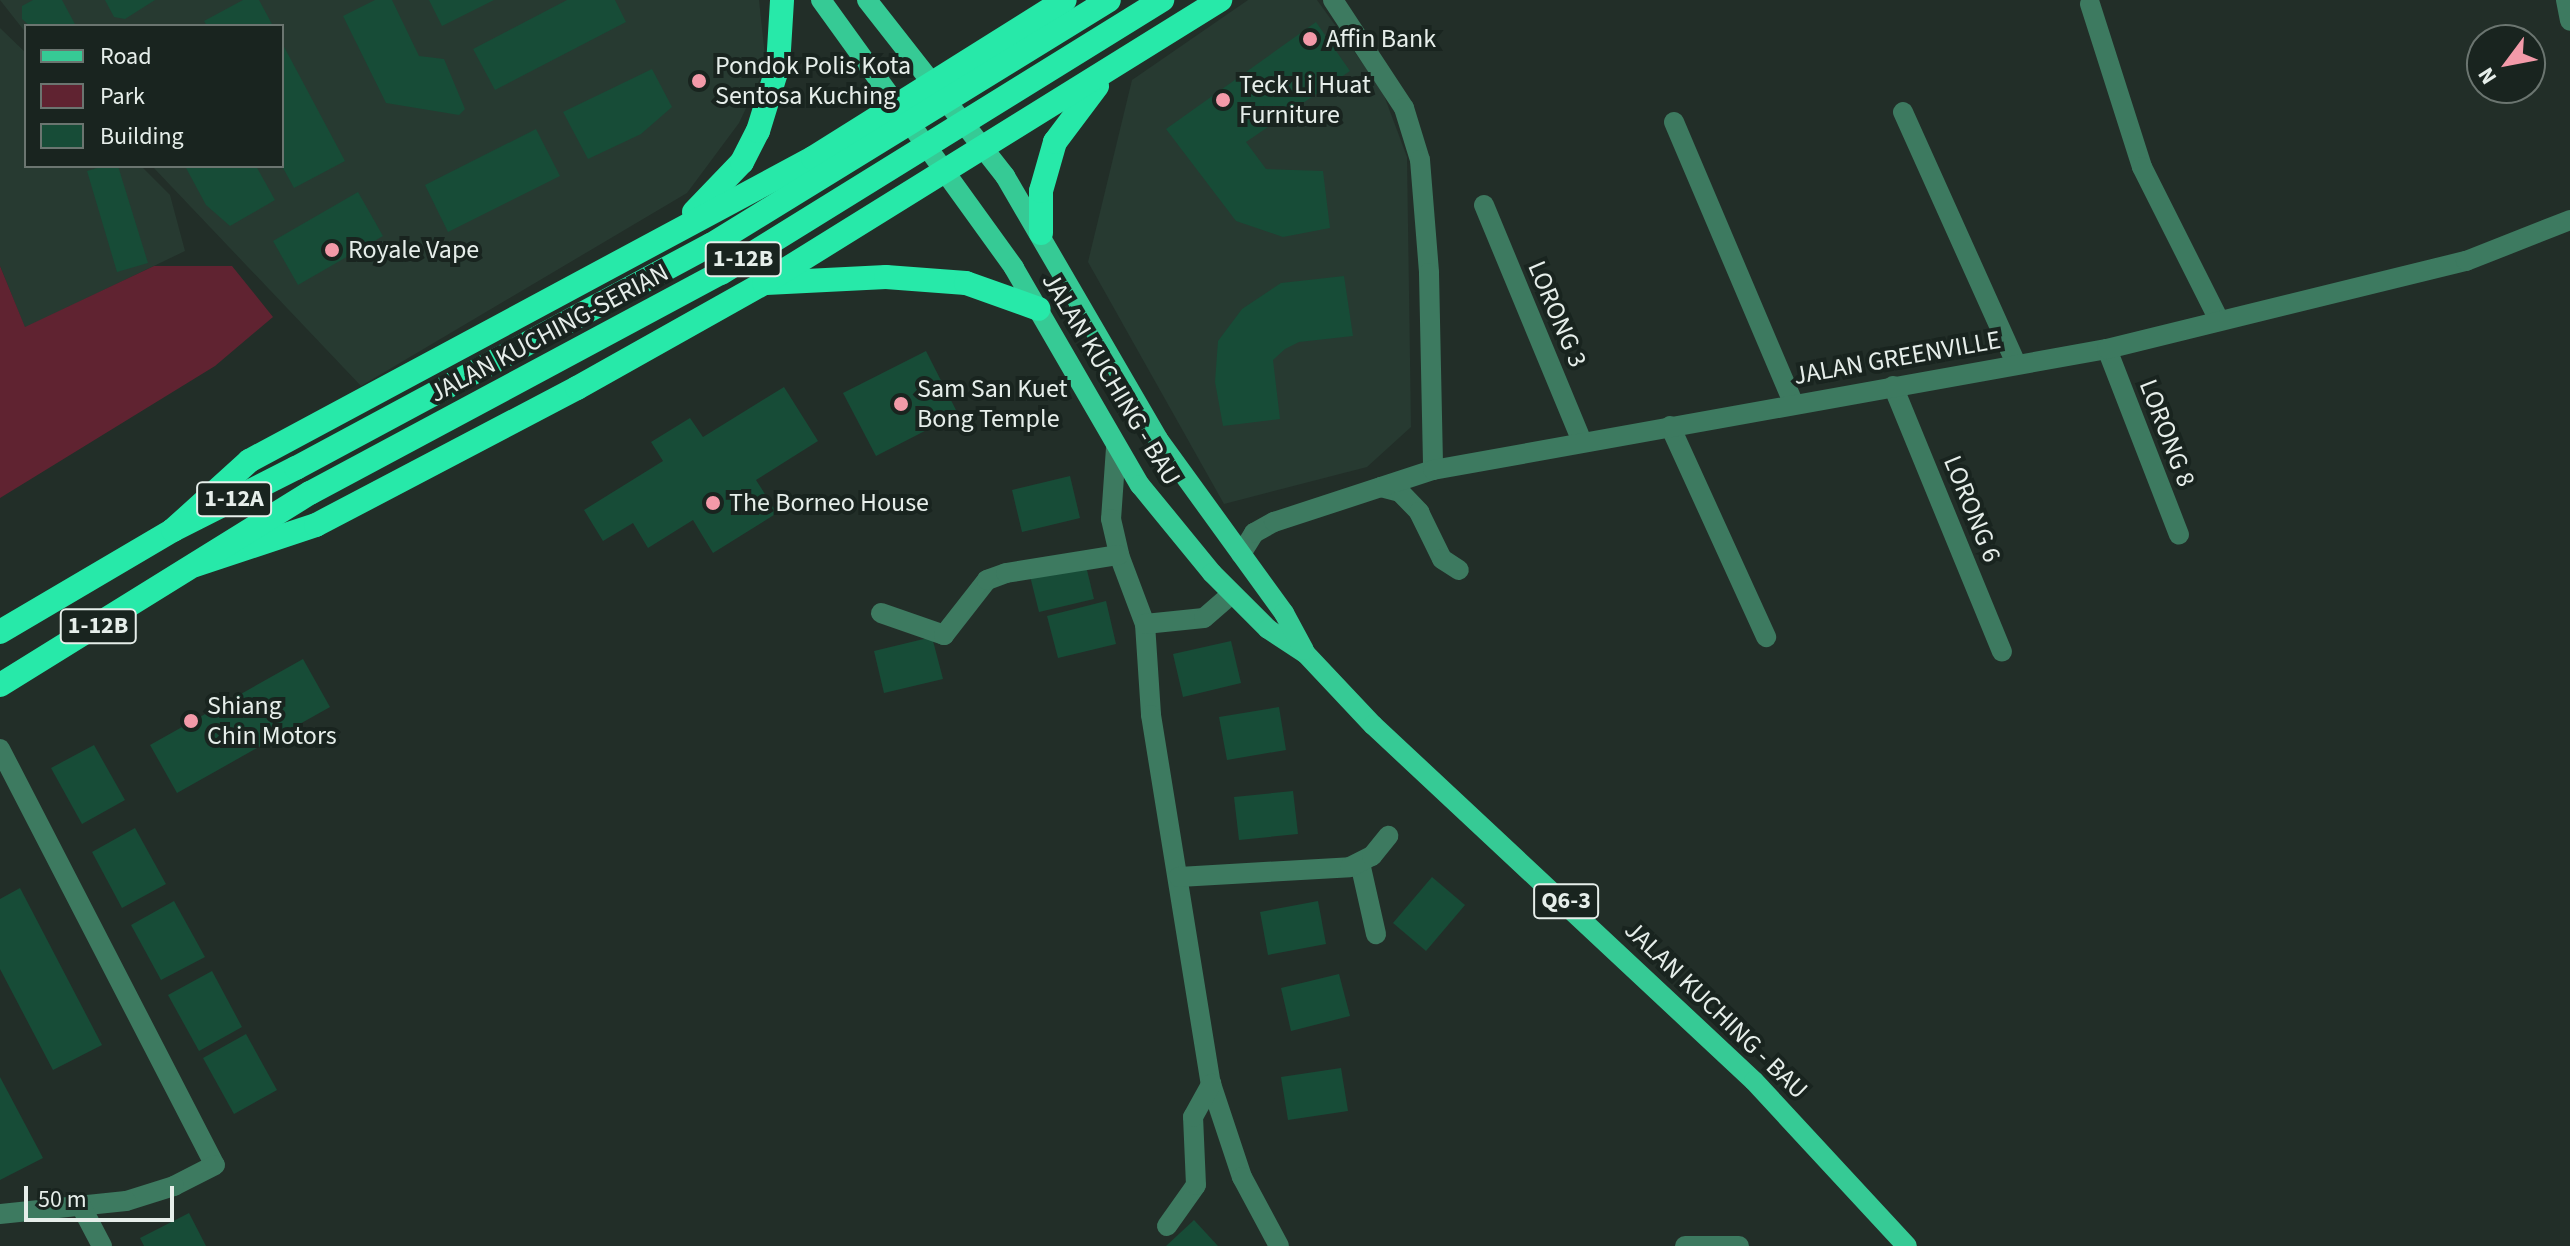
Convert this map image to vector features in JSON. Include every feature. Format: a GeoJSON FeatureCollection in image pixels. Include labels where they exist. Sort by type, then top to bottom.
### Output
{"type":"FeatureCollection","features":[{"type":"Feature","properties":{"kind":"highway"},"geometry":{"type":"LineString","coordinates":[[669,236],[727,181],[758,131],[778,66],[782,0]]}},
{"type":"Feature","properties":{"kind":"highway"},"geometry":{"type":"LineString","coordinates":[[173,530],[249,461],[669,236],[897,107],[1065,0]]}},
{"type":"Feature","properties":{"kind":"highway","name":"JALAN KUCHING-SERIAN"},"geometry":{"type":"LineString","coordinates":[[0,632],[173,530],[296,468],[711,245],[1109,0]]}},
{"type":"Feature","properties":{"kind":"highway","name":"JALAN KUCHING-SERIAN"},"geometry":{"type":"LineString","coordinates":[[0,685],[310,493],[721,273],[1162,0]]}},
{"type":"Feature","properties":{"kind":"highway"},"geometry":{"type":"LineString","coordinates":[[195,565],[316,525],[764,283],[1220,0]]}},
{"type":"Feature","properties":{"kind":"highway"},"geometry":{"type":"LineString","coordinates":[[1041,233],[1041,191],[1055,142],[1105,74]]}},
{"type":"Feature","properties":{"kind":"highway"},"geometry":{"type":"LineString","coordinates":[[764,283],[886,277],[966,283],[1039,309]]}},
{"type":"Feature","properties":{"kind":"main road","name":"JALAN KUCHING - BAU"},"geometry":{"type":"LineString","coordinates":[[821,0],[947,171],[1039,309],[1116,448],[1172,526],[1232,594],[1268,629],[1306,654]]}},
{"type":"Feature","properties":{"kind":"main road","name":"JALAN KUCHING - BAU"},"geometry":{"type":"LineString","coordinates":[[867,0],[985,148],[1041,233],[1140,411],[1241,554],[1306,654],[1373,725],[1754,1081],[1907,1246]]}},
{"type":"Feature","properties":{"kind":"street"},"geometry":{"type":"LineString","coordinates":[[1333,0],[1404,108],[1420,160],[1429,273],[1433,470]]}},
{"type":"Feature","properties":{"kind":"street"},"geometry":{"type":"LineString","coordinates":[[2566,0],[2570,21]]}},
{"type":"Feature","properties":{"kind":"street"},"geometry":{"type":"LineString","coordinates":[[2090,4],[2142,167],[2219,320]]}},
{"type":"Feature","properties":{"kind":"street"},"geometry":{"type":"LineString","coordinates":[[1903,112],[2016,364]]}},
{"type":"Feature","properties":{"kind":"street"},"geometry":{"type":"LineString","coordinates":[[1674,122],[1793,403]]}},
{"type":"Feature","properties":{"kind":"street","name":"LORONG 3"},"geometry":{"type":"LineString","coordinates":[[1484,205],[1582,442]]}},
{"type":"Feature","properties":{"kind":"street","name":"JALAN GREENVILLE"},"geometry":{"type":"LineString","coordinates":[[1241,554],[1254,533],[1274,522],[1433,470],[2107,349],[2466,261],[2547,234],[2570,220]]}},
{"type":"Feature","properties":{"kind":"street","name":"LORONG 8"},"geometry":{"type":"LineString","coordinates":[[2107,349],[2179,535]]}},
{"type":"Feature","properties":{"kind":"street","name":"LORONG 6"},"geometry":{"type":"LineString","coordinates":[[1893,386],[2002,652]]}},
{"type":"Feature","properties":{"kind":"street"},"geometry":{"type":"LineString","coordinates":[[1670,426],[1766,637]]}},
{"type":"Feature","properties":{"kind":"street"},"geometry":{"type":"LineString","coordinates":[[1116,448],[1111,484],[1119,555],[1145,624],[1151,715],[1211,1084],[1242,1177],[1279,1246]]}},
{"type":"Feature","properties":{"kind":"street"},"geometry":{"type":"LineString","coordinates":[[1381,487],[1400,492],[1419,512],[1442,559],[1459,570]]}},
{"type":"Feature","properties":{"kind":"street"},"geometry":{"type":"LineString","coordinates":[[881,613],[944,635],[987,580],[1119,555]]}},
{"type":"Feature","properties":{"kind":"street"},"geometry":{"type":"LineString","coordinates":[[1145,624],[1204,618],[1232,594]]}},
{"type":"Feature","properties":{"kind":"street"},"geometry":{"type":"LineString","coordinates":[[0,749],[215,1165],[174,1186],[126,1201],[0,1214]]}},
{"type":"Feature","properties":{"kind":"street"},"geometry":{"type":"LineString","coordinates":[[1179,877],[1360,863],[1388,836]]}},
{"type":"Feature","properties":{"kind":"street"},"geometry":{"type":"LineString","coordinates":[[1360,863],[1376,934]]}},
{"type":"Feature","properties":{"kind":"street"},"geometry":{"type":"LineString","coordinates":[[1167,1226],[1196,1185],[1193,1117],[1211,1084]]}},
{"type":"Feature","properties":{"kind":"street"},"geometry":{"type":"LineString","coordinates":[[81,1206],[102,1246]]}},
{"type":"Feature","properties":{"kind":"street"},"geometry":{"type":"LineString","coordinates":[[1685,1246],[1739,1246]]}},
{"type":"Feature","properties":{"kind":"shaded area"},"geometry":{"type":"Polygon","coordinates":[[[0,0],[759,0],[766,66],[739,123],[687,193],[361,386],[154,168],[284,168],[284,24],[24,24],[24,30],[0,0]]]}},
{"type":"Feature","properties":{"kind":"shaded area"},"geometry":{"type":"Polygon","coordinates":[[[1248,0],[1317,0],[1382,90],[1407,157],[1411,427],[1367,467],[1224,504],[1088,262],[1132,80],[1248,0]]]}},
{"type":"Feature","properties":{"kind":"shaded area"},"geometry":{"type":"Polygon","coordinates":[[[0,28],[24,51],[24,168],[143,168],[170,195],[185,251],[25,328],[0,266],[0,28]]]}},
{"type":"Feature","properties":{"kind":"green space"},"geometry":{"type":"Polygon","coordinates":[[[0,266],[25,327],[154,266],[232,266],[273,317],[215,366],[0,498],[0,266]]]}},
{"type":"Feature","properties":{"kind":"building"},"geometry":{"type":"Polygon","coordinates":[[[33,0],[62,0],[75,24],[28,24],[22,19],[22,6],[33,0]]]}},
{"type":"Feature","properties":{"kind":"building"},"geometry":{"type":"Polygon","coordinates":[[[105,0],[155,0],[125,19],[114,17],[105,0]]]}},
{"type":"Feature","properties":{"kind":"building"},"geometry":{"type":"Polygon","coordinates":[[[243,0],[259,0],[272,24],[206,24],[204,21],[243,0]]]}},
{"type":"Feature","properties":{"kind":"building"},"geometry":{"type":"Polygon","coordinates":[[[375,0],[392,0],[419,56],[444,59],[465,109],[459,115],[386,103],[343,16],[375,0]]]}},
{"type":"Feature","properties":{"kind":"building"},"geometry":{"type":"Polygon","coordinates":[[[429,0],[494,0],[442,26],[429,0]]]}},
{"type":"Feature","properties":{"kind":"building"},"geometry":{"type":"Polygon","coordinates":[[[567,0],[615,0],[626,22],[495,90],[473,49],[567,0]]]}},
{"type":"Feature","properties":{"kind":"building"},"geometry":{"type":"Polygon","coordinates":[[[1316,22],[1350,71],[1246,142],[1266,169],[1323,171],[1330,228],[1283,237],[1236,221],[1166,129],[1316,22]]]}},
{"type":"Feature","properties":{"kind":"building"},"geometry":{"type":"Polygon","coordinates":[[[284,47],[345,161],[294,188],[283,168],[284,47]]]}},
{"type":"Feature","properties":{"kind":"building"},"geometry":{"type":"Polygon","coordinates":[[[652,69],[672,107],[641,134],[588,159],[563,112],[652,69]]]}},
{"type":"Feature","properties":{"kind":"building"},"geometry":{"type":"Polygon","coordinates":[[[536,129],[560,176],[448,232],[425,185],[536,129]]]}},
{"type":"Feature","properties":{"kind":"building"},"geometry":{"type":"Polygon","coordinates":[[[119,168],[148,263],[117,272],[87,171],[119,168]]]}},
{"type":"Feature","properties":{"kind":"building"},"geometry":{"type":"Polygon","coordinates":[[[186,168],[257,168],[275,200],[230,226],[206,205],[186,168]]]}},
{"type":"Feature","properties":{"kind":"building"},"geometry":{"type":"Polygon","coordinates":[[[358,192],[383,236],[298,285],[273,241],[358,192]]]}},
{"type":"Feature","properties":{"kind":"building"},"geometry":{"type":"Polygon","coordinates":[[[1344,276],[1353,336],[1299,342],[1285,349],[1273,360],[1280,419],[1223,426],[1215,382],[1218,341],[1242,309],[1281,283],[1344,276]]]}},
{"type":"Feature","properties":{"kind":"building","name":"Sam San Kuet Bong Temple"},"geometry":{"type":"Polygon","coordinates":[[[926,351],[958,414],[876,456],[843,393],[926,351]]]}},
{"type":"Feature","properties":{"kind":"building"},"geometry":{"type":"Polygon","coordinates":[[[784,387],[818,441],[756,480],[777,513],[713,553],[693,520],[648,548],[633,523],[603,541],[584,510],[663,461],[651,442],[690,418],[703,437],[784,387]]]}},
{"type":"Feature","properties":{"kind":"building","name":"Sam San Kuet Bong Temple"},"geometry":{"type":"Polygon","coordinates":[[[1070,476],[1080,518],[1022,532],[1012,490],[1070,476]]]}},
{"type":"Feature","properties":{"kind":"building"},"geometry":{"type":"Polygon","coordinates":[[[1085,562],[1094,599],[1039,612],[1030,576],[1085,562]]]}},
{"type":"Feature","properties":{"kind":"building"},"geometry":{"type":"Polygon","coordinates":[[[1106,601],[1116,644],[1058,658],[1047,616],[1106,601]]]}},
{"type":"Feature","properties":{"kind":"building"},"geometry":{"type":"Polygon","coordinates":[[[932,637],[943,679],[884,693],[874,651],[932,637]]]}},
{"type":"Feature","properties":{"kind":"building"},"geometry":{"type":"Polygon","coordinates":[[[1231,641],[1241,683],[1183,697],[1173,654],[1231,641]]]}},
{"type":"Feature","properties":{"kind":"building"},"geometry":{"type":"Polygon","coordinates":[[[303,659],[330,707],[177,793],[150,745],[303,659]]]}},
{"type":"Feature","properties":{"kind":"building"},"geometry":{"type":"Polygon","coordinates":[[[1279,707],[1286,750],[1227,760],[1219,717],[1279,707]]]}},
{"type":"Feature","properties":{"kind":"building"},"geometry":{"type":"Polygon","coordinates":[[[94,745],[125,800],[82,824],[51,768],[94,745]]]}},
{"type":"Feature","properties":{"kind":"building"},"geometry":{"type":"Polygon","coordinates":[[[1293,791],[1298,834],[1239,840],[1234,797],[1293,791]]]}},
{"type":"Feature","properties":{"kind":"building"},"geometry":{"type":"Polygon","coordinates":[[[135,828],[166,884],[122,908],[92,852],[135,828]]]}},
{"type":"Feature","properties":{"kind":"building"},"geometry":{"type":"Polygon","coordinates":[[[1432,877],[1465,905],[1426,951],[1393,923],[1432,877]]]}},
{"type":"Feature","properties":{"kind":"building"},"geometry":{"type":"Polygon","coordinates":[[[20,888],[102,1045],[53,1070],[0,969],[0,899],[20,888]]]}},
{"type":"Feature","properties":{"kind":"building"},"geometry":{"type":"Polygon","coordinates":[[[174,901],[205,957],[161,980],[131,925],[174,901]]]}},
{"type":"Feature","properties":{"kind":"building"},"geometry":{"type":"Polygon","coordinates":[[[1318,901],[1326,944],[1268,955],[1260,912],[1318,901]]]}},
{"type":"Feature","properties":{"kind":"building"},"geometry":{"type":"Polygon","coordinates":[[[212,971],[242,1027],[199,1051],[168,995],[212,971]]]}},
{"type":"Feature","properties":{"kind":"building"},"geometry":{"type":"Polygon","coordinates":[[[1339,974],[1350,1016],[1291,1031],[1281,988],[1339,974]]]}},
{"type":"Feature","properties":{"kind":"building"},"geometry":{"type":"Polygon","coordinates":[[[246,1034],[277,1090],[234,1114],[203,1058],[246,1034]]]}},
{"type":"Feature","properties":{"kind":"building"},"geometry":{"type":"Polygon","coordinates":[[[1341,1068],[1348,1111],[1288,1120],[1281,1077],[1341,1068]]]}},
{"type":"Feature","properties":{"kind":"building"},"geometry":{"type":"Polygon","coordinates":[[[0,1077],[43,1158],[0,1180],[0,1077]]]}},
{"type":"Feature","properties":{"kind":"building"},"geometry":{"type":"Polygon","coordinates":[[[189,1213],[206,1246],[144,1246],[140,1238],[189,1213]]]}},
{"type":"Feature","properties":{"kind":"building"},"geometry":{"type":"Polygon","coordinates":[[[1194,1220],[1218,1246],[1166,1246],[1194,1220]]]}},
{"type":"Feature","properties":{"kind":"place","name":"Affin Bank"},"geometry":{"type":"Point","coordinates":[1310,39]}},
{"type":"Feature","properties":{"kind":"place","name":"Pondok Polis Kota Sentosa Kuching"},"geometry":{"type":"Point","coordinates":[699,81]}},
{"type":"Feature","properties":{"kind":"place","name":"Teck Li Huat Furniture"},"geometry":{"type":"Point","coordinates":[1223,100]}},
{"type":"Feature","properties":{"kind":"place","name":"Royale Vape"},"geometry":{"type":"Point","coordinates":[332,250]}},
{"type":"Feature","properties":{"kind":"place","name":"Sam San Kuet Bong Temple"},"geometry":{"type":"Point","coordinates":[901,404]}},
{"type":"Feature","properties":{"kind":"place","name":"The Borneo House"},"geometry":{"type":"Point","coordinates":[713,503]}},
{"type":"Feature","properties":{"kind":"place","name":"Shiang Chin Motors"},"geometry":{"type":"Point","coordinates":[191,721]}}]}
